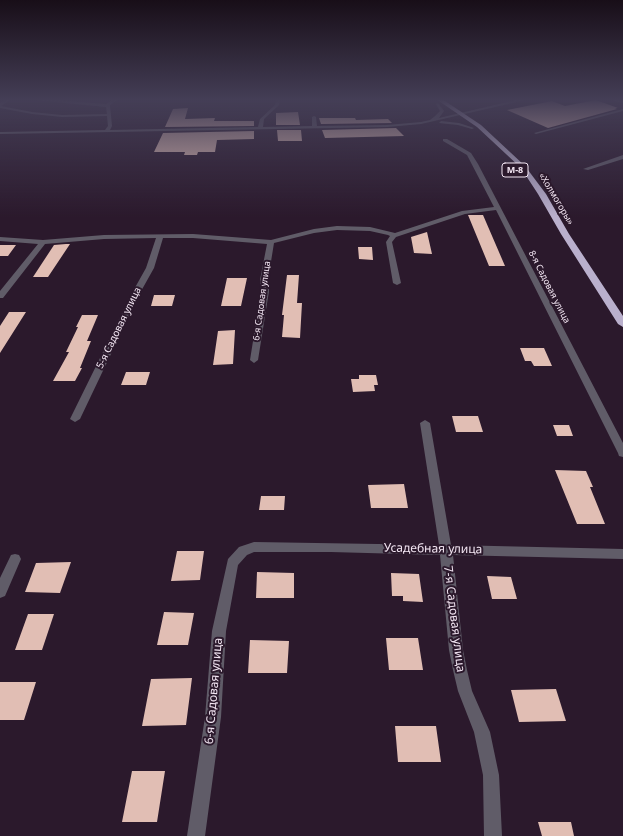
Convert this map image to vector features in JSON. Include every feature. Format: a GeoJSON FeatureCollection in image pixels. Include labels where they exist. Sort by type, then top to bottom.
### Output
{"type":"FeatureCollection","features":[{"type":"Feature","properties":{"kind":"highway","name":"«Холмогоры»"},"geometry":{"type":"LineString","coordinates":[[485,138],[517,172],[565,234]]}},
{"type":"Feature","properties":{"kind":"highway","name":"«Холмогоры»"},"geometry":{"type":"LineString","coordinates":[[490,138],[508,152],[523,167],[542,194],[565,234],[623,324]]}},
{"type":"Feature","properties":{"kind":"street","name":"8-я Садовая улица"},"geometry":{"type":"LineString","coordinates":[[446,140],[464,151],[471,158],[623,453]]}},
{"type":"Feature","properties":{"kind":"street"},"geometry":{"type":"LineString","coordinates":[[586,169],[623,157]]}},
{"type":"Feature","properties":{"kind":"street"},"geometry":{"type":"LineString","coordinates":[[397,284],[389,242],[394,236],[464,212],[498,208]]}},
{"type":"Feature","properties":{"kind":"street"},"geometry":{"type":"LineString","coordinates":[[0,239],[43,242],[84,238],[204,236],[271,242],[314,231],[337,228],[370,229],[390,233],[394,236]]}},
{"type":"Feature","properties":{"kind":"street","name":"5-я Садовая улица"},"geometry":{"type":"LineString","coordinates":[[75,419],[136,293],[150,268],[157,250],[160,236]]}},
{"type":"Feature","properties":{"kind":"street"},"geometry":{"type":"LineString","coordinates":[[0,296],[43,242]]}},
{"type":"Feature","properties":{"kind":"street","name":"6-я Садовая улица"},"geometry":{"type":"LineString","coordinates":[[254,360],[265,291],[264,280],[271,242]]}},
{"type":"Feature","properties":{"kind":"street","name":"7-я Садовая улица"},"geometry":{"type":"LineString","coordinates":[[425,423],[446,549],[456,650],[465,691],[482,732],[491,775],[494,836]]}},
{"type":"Feature","properties":{"kind":"street","name":"Усадебная улица"},"geometry":{"type":"LineString","coordinates":[[243,551],[254,547],[266,547],[446,549],[623,554]]}},
{"type":"Feature","properties":{"kind":"street","name":"6-я Садовая улица"},"geometry":{"type":"LineString","coordinates":[[196,836],[213,717],[219,630],[232,563],[243,551]]}},
{"type":"Feature","properties":{"kind":"street"},"geometry":{"type":"LineString","coordinates":[[0,592],[15,559]]}},
{"type":"Feature","properties":{"kind":"building"},"geometry":{"type":"Polygon","coordinates":[[[161,138],[254,138],[217,140],[215,152],[198,152],[197,155],[184,155],[185,152],[154,152],[161,138]]]}},
{"type":"Feature","properties":{"kind":"building"},"geometry":{"type":"Polygon","coordinates":[[[278,138],[302,138],[302,141],[278,141],[278,138]]]}},
{"type":"Feature","properties":{"kind":"building"},"geometry":{"type":"Polygon","coordinates":[[[468,215],[483,215],[505,266],[489,266],[468,215]]]}},
{"type":"Feature","properties":{"kind":"building"},"geometry":{"type":"Polygon","coordinates":[[[427,232],[432,254],[414,253],[411,237],[427,232]]]}},
{"type":"Feature","properties":{"kind":"building"},"geometry":{"type":"Polygon","coordinates":[[[70,244],[48,277],[33,277],[54,245],[70,244]]]}},
{"type":"Feature","properties":{"kind":"building"},"geometry":{"type":"Polygon","coordinates":[[[0,245],[16,245],[8,256],[0,256],[0,245]]]}},
{"type":"Feature","properties":{"kind":"building"},"geometry":{"type":"Polygon","coordinates":[[[358,247],[372,247],[373,260],[359,259],[358,247]]]}},
{"type":"Feature","properties":{"kind":"building"},"geometry":{"type":"Polygon","coordinates":[[[287,275],[299,275],[297,303],[302,303],[300,338],[282,337],[284,315],[282,315],[287,275]]]}},
{"type":"Feature","properties":{"kind":"building"},"geometry":{"type":"Polygon","coordinates":[[[227,278],[247,278],[241,306],[221,306],[227,278]]]}},
{"type":"Feature","properties":{"kind":"building"},"geometry":{"type":"Polygon","coordinates":[[[154,295],[175,295],[172,306],[151,306],[154,295]]]}},
{"type":"Feature","properties":{"kind":"building"},"geometry":{"type":"Polygon","coordinates":[[[9,312],[26,312],[0,353],[0,326],[9,312]]]}},
{"type":"Feature","properties":{"kind":"building"},"geometry":{"type":"Polygon","coordinates":[[[82,315],[98,315],[87,341],[91,341],[80,368],[82,368],[75,381],[53,381],[69,352],[66,352],[82,315]]]}},
{"type":"Feature","properties":{"kind":"building"},"geometry":{"type":"Polygon","coordinates":[[[235,330],[233,364],[213,365],[218,331],[235,330]]]}},
{"type":"Feature","properties":{"kind":"building"},"geometry":{"type":"Polygon","coordinates":[[[520,348],[544,348],[552,366],[534,366],[531,361],[525,361],[520,348]]]}},
{"type":"Feature","properties":{"kind":"building"},"geometry":{"type":"Polygon","coordinates":[[[126,372],[150,372],[146,385],[121,385],[126,372]]]}},
{"type":"Feature","properties":{"kind":"building"},"geometry":{"type":"Polygon","coordinates":[[[359,375],[376,375],[378,385],[374,385],[375,391],[353,392],[351,379],[359,379],[359,375]]]}},
{"type":"Feature","properties":{"kind":"building"},"geometry":{"type":"Polygon","coordinates":[[[452,416],[478,416],[483,432],[456,432],[452,416]]]}},
{"type":"Feature","properties":{"kind":"building"},"geometry":{"type":"Polygon","coordinates":[[[553,425],[569,425],[573,436],[557,436],[553,425]]]}},
{"type":"Feature","properties":{"kind":"building"},"geometry":{"type":"Polygon","coordinates":[[[555,470],[586,471],[593,487],[590,487],[605,524],[577,524],[555,470]]]}},
{"type":"Feature","properties":{"kind":"building"},"geometry":{"type":"Polygon","coordinates":[[[404,484],[408,508],[371,508],[368,485],[404,484]]]}},
{"type":"Feature","properties":{"kind":"building"},"geometry":{"type":"Polygon","coordinates":[[[261,496],[285,496],[284,510],[259,510],[261,496]]]}},
{"type":"Feature","properties":{"kind":"building"},"geometry":{"type":"Polygon","coordinates":[[[177,551],[204,551],[200,580],[171,581],[177,551]]]}},
{"type":"Feature","properties":{"kind":"building"},"geometry":{"type":"Polygon","coordinates":[[[71,562],[60,593],[25,592],[36,563],[71,562]]]}},
{"type":"Feature","properties":{"kind":"building"},"geometry":{"type":"Polygon","coordinates":[[[257,572],[294,573],[294,598],[256,598],[257,572]]]}},
{"type":"Feature","properties":{"kind":"building"},"geometry":{"type":"Polygon","coordinates":[[[391,573],[419,574],[423,602],[403,601],[403,596],[392,596],[391,573]]]}},
{"type":"Feature","properties":{"kind":"building"},"geometry":{"type":"Polygon","coordinates":[[[487,576],[511,577],[517,599],[492,599],[487,576]]]}},
{"type":"Feature","properties":{"kind":"building"},"geometry":{"type":"Polygon","coordinates":[[[164,612],[194,613],[188,645],[157,645],[164,612]]]}},
{"type":"Feature","properties":{"kind":"building"},"geometry":{"type":"Polygon","coordinates":[[[28,614],[54,614],[42,650],[15,650],[28,614]]]}},
{"type":"Feature","properties":{"kind":"building"},"geometry":{"type":"Polygon","coordinates":[[[386,638],[418,638],[423,670],[389,670],[386,638]]]}},
{"type":"Feature","properties":{"kind":"building"},"geometry":{"type":"Polygon","coordinates":[[[250,640],[289,641],[287,673],[248,673],[250,640]]]}},
{"type":"Feature","properties":{"kind":"building"},"geometry":{"type":"Polygon","coordinates":[[[192,678],[186,725],[142,726],[151,679],[192,678]]]}},
{"type":"Feature","properties":{"kind":"building"},"geometry":{"type":"Polygon","coordinates":[[[0,682],[36,682],[24,720],[0,720],[0,682]]]}},
{"type":"Feature","properties":{"kind":"building"},"geometry":{"type":"Polygon","coordinates":[[[556,689],[566,721],[519,722],[511,690],[556,689]]]}},
{"type":"Feature","properties":{"kind":"building"},"geometry":{"type":"Polygon","coordinates":[[[395,726],[436,726],[441,762],[398,762],[395,726]]]}},
{"type":"Feature","properties":{"kind":"building"},"geometry":{"type":"Polygon","coordinates":[[[132,771],[165,771],[157,822],[122,822],[132,771]]]}},
{"type":"Feature","properties":{"kind":"building"},"geometry":{"type":"Polygon","coordinates":[[[538,822],[571,822],[574,836],[542,836],[538,822]]]}}]}
